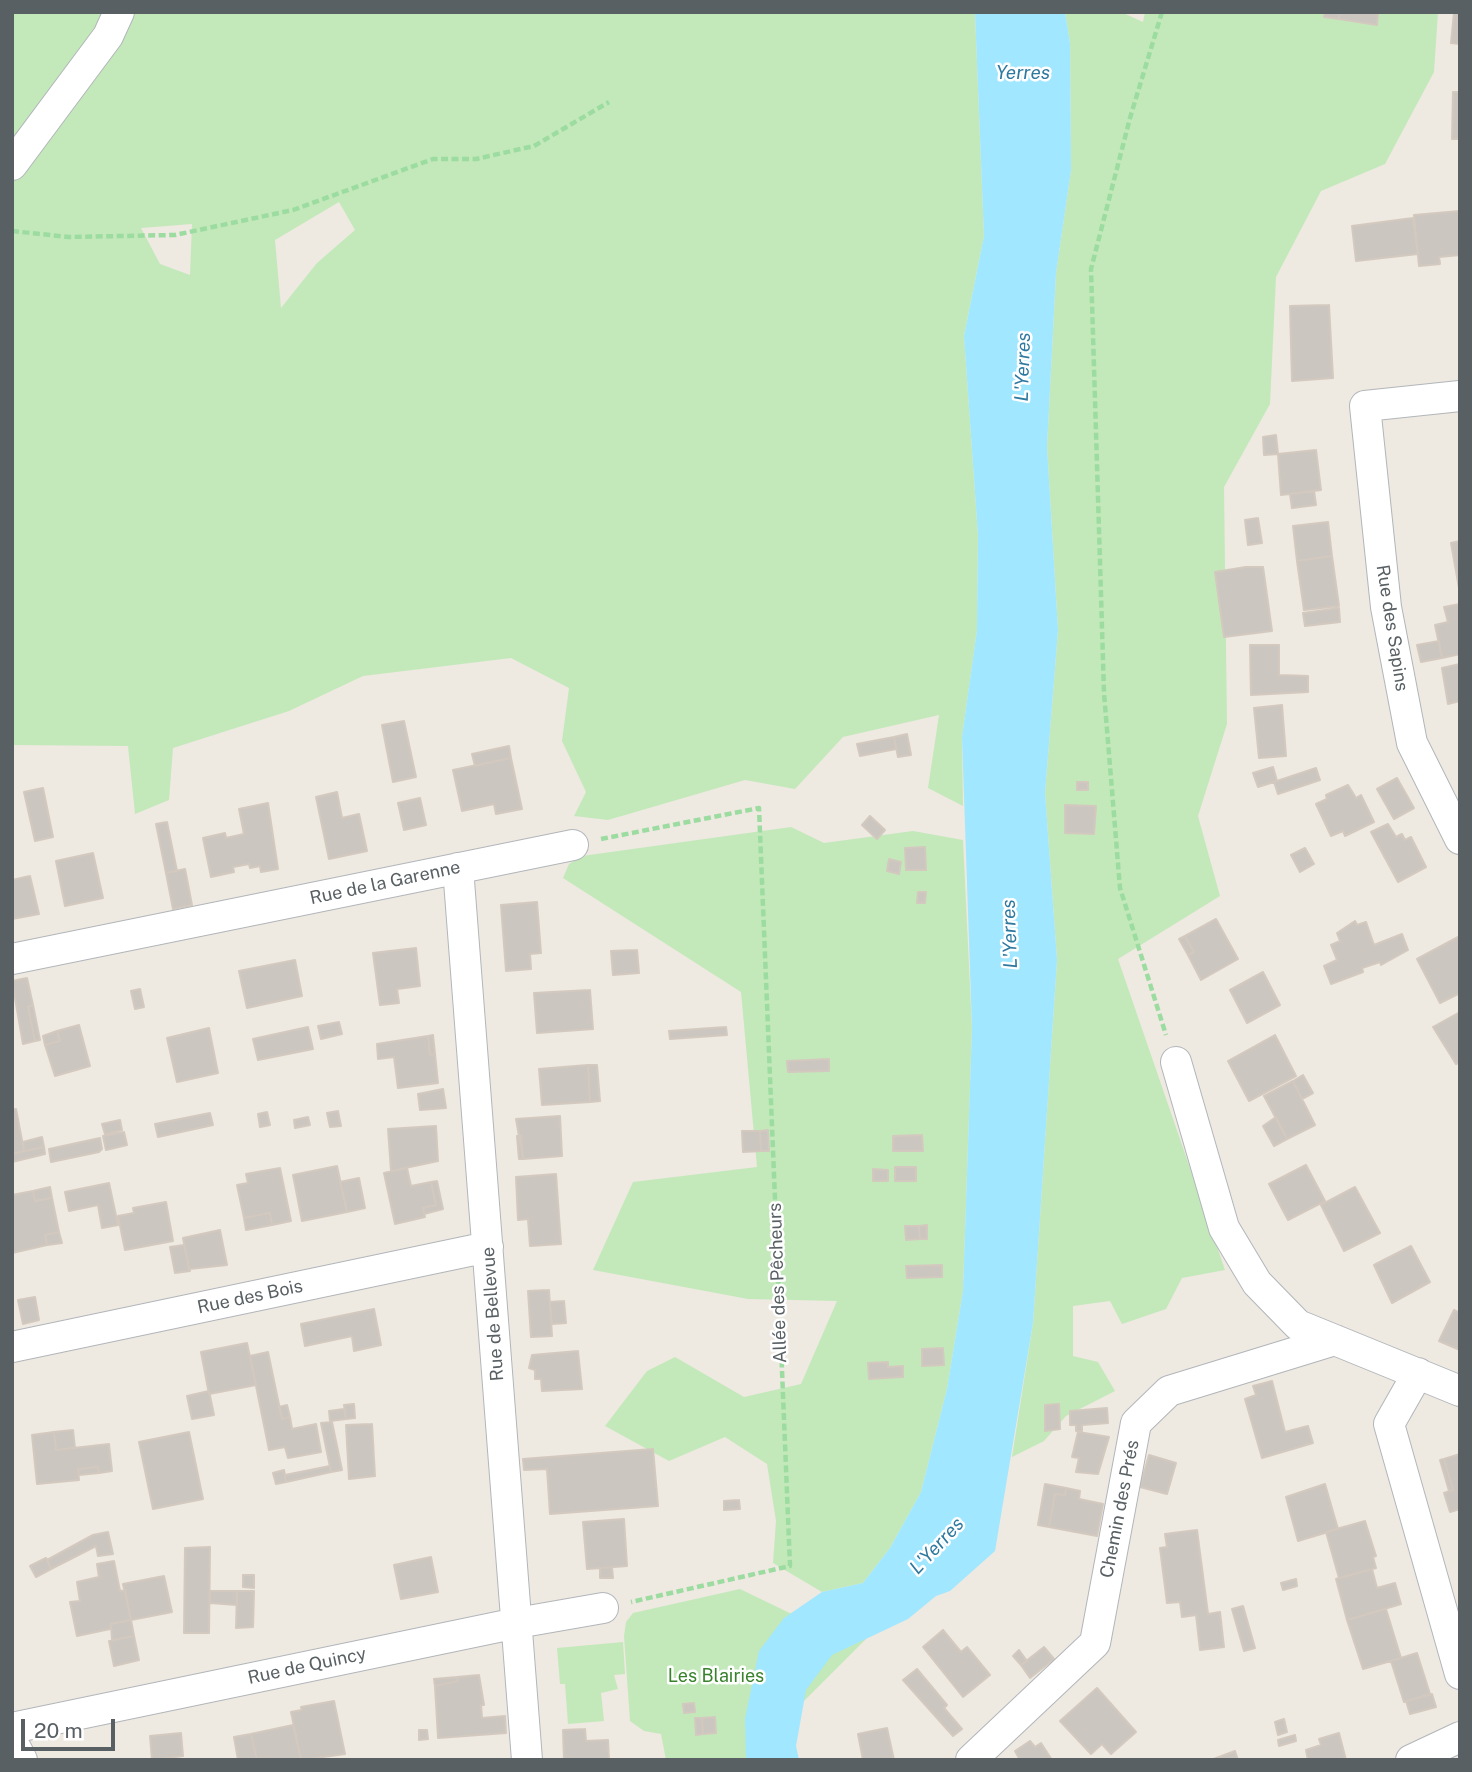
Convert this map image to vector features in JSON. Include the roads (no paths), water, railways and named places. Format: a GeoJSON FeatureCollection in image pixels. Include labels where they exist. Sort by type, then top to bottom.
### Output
{"type":"FeatureCollection","features":[{"type":"Feature","properties":{"kind":"street"},"geometry":{"type":"LineString","coordinates":[[12,165],[108,36],[119,12]]}},
{"type":"Feature","properties":{"kind":"street","name":"Rue des Sapins"},"geometry":{"type":"LineString","coordinates":[[1460,396],[1365,406],[1386,607],[1412,743],[1460,839]]}},
{"type":"Feature","properties":{"kind":"street","name":"Rue de la Garenne"},"geometry":{"type":"LineString","coordinates":[[12,960],[573,845]]}},
{"type":"Feature","properties":{"kind":"street","name":"Rue de Bellevue"},"geometry":{"type":"LineString","coordinates":[[458,868],[527,1760]]}},
{"type":"Feature","properties":{"kind":"street"},"geometry":{"type":"LineString","coordinates":[[1176,1062],[1224,1228],[1257,1283],[1298,1325],[1460,1391]]}},
{"type":"Feature","properties":{"kind":"street","name":"Rue des Bois"},"geometry":{"type":"LineString","coordinates":[[12,1346],[488,1247]]}},
{"type":"Feature","properties":{"kind":"street","name":"Chemin des Prés"},"geometry":{"type":"LineString","coordinates":[[971,1760],[1095,1643],[1136,1423],[1169,1391],[1335,1340]]}},
{"type":"Feature","properties":{"kind":"street"},"geometry":{"type":"LineString","coordinates":[[1418,1373],[1389,1424],[1460,1674]]}},
{"type":"Feature","properties":{"kind":"street","name":"Rue de Quincy"},"geometry":{"type":"LineString","coordinates":[[12,1728],[517,1623],[603,1608]]}},
{"type":"Feature","properties":{"kind":"street"},"geometry":{"type":"LineString","coordinates":[[1411,1760],[1460,1737]]}},
{"type":"Feature","properties":{"kind":"street"},"geometry":{"type":"LineString","coordinates":[[12,1741],[22,1760]]}},
{"type":"Feature","properties":{"kind":"water"},"geometry":{"type":"Polygon","coordinates":[[[975,12],[1065,12],[1070,43],[1071,170],[1056,273],[1047,447],[1058,630],[1045,793],[1057,960],[1033,1323],[995,1551],[950,1591],[936,1596],[908,1619],[832,1655],[806,1690],[796,1746],[799,1760],[746,1760],[745,1719],[759,1651],[784,1618],[822,1592],[863,1583],[890,1548],[921,1492],[947,1389],[963,1291],[972,1028],[962,737],[977,630],[978,535],[964,336],[984,236],[975,12]]]}},
{"type":"Feature","properties":{"kind":"water label","name":"Yerres"},"geometry":{"type":"Point","coordinates":[1023,73]}},
{"type":"Feature","properties":{"kind":"water label","name":"L'Yerres"},"geometry":{"type":"Point","coordinates":[1023,367]}},
{"type":"Feature","properties":{"kind":"water label","name":"L'Yerres"},"geometry":{"type":"Point","coordinates":[1010,934]}},
{"type":"Feature","properties":{"kind":"water label","name":"L'Yerres"},"geometry":{"type":"Point","coordinates":[937,1546]}},
{"type":"Feature","properties":{"kind":"park label","name":"Les Blairies"},"geometry":{"type":"Point","coordinates":[716,1676]}}]}
